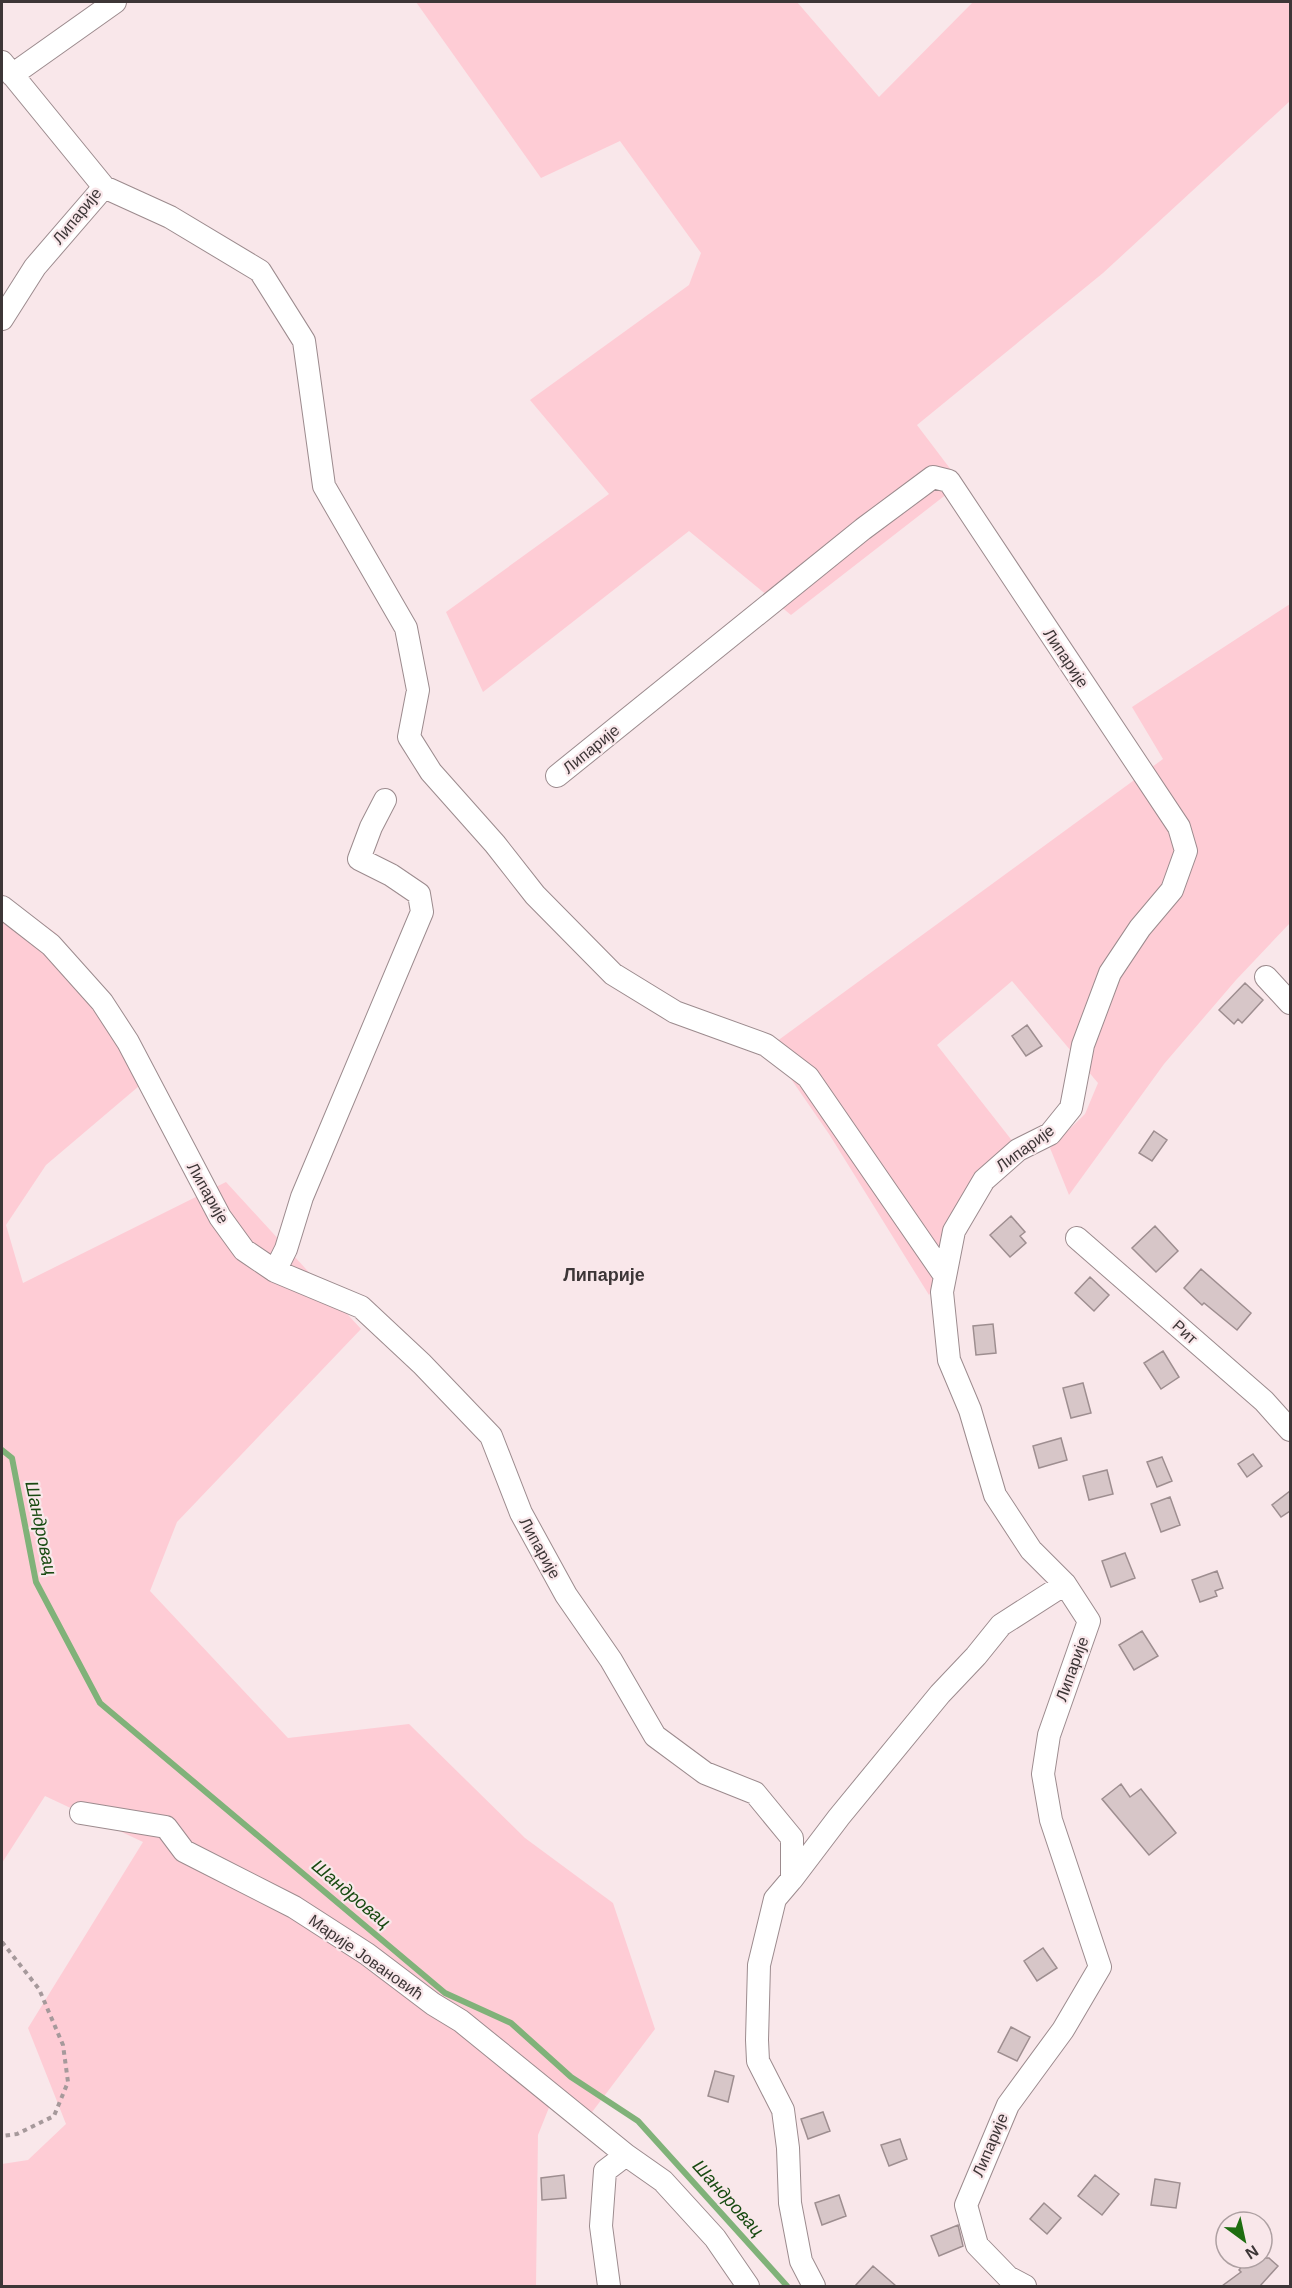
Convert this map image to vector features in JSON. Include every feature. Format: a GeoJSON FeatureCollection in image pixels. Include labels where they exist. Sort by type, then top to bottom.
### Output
{"type":"FeatureCollection","features":[{"type":"Feature","properties":{"kind":"street"},"geometry":{"type":"LineString","coordinates":[[7,68],[116,2]]}},
{"type":"Feature","properties":{"kind":"street","name":"Липарије"},"geometry":{"type":"LineString","coordinates":[[2,320],[35,267],[104,187],[7,68]]}},
{"type":"Feature","properties":{"kind":"street"},"geometry":{"type":"LineString","coordinates":[[104,187],[170,217],[260,271],[304,341],[324,486],[406,628],[418,690],[409,737],[430,772],[495,844],[536,895],[613,974],[675,1012],[766,1046],[808,1077],[945,1276]]}},
{"type":"Feature","properties":{"kind":"street","name":"Липарије"},"geometry":{"type":"LineString","coordinates":[[557,776],[863,528],[933,477],[949,481],[1179,827],[1186,851],[1172,890],[1140,928],[1110,973],[1083,1045],[1071,1108],[1050,1134],[1018,1150],[984,1179],[954,1231],[942,1292],[949,1360],[970,1410],[995,1496],[1031,1550],[1065,1584],[1089,1621],[1049,1735],[1043,1774],[1051,1820],[1100,1967],[1063,2030],[1008,2105],[966,2205],[977,2245],[1008,2277],[1024,2286]]}},
{"type":"Feature","properties":{"kind":"street"},"geometry":{"type":"LineString","coordinates":[[275,1271],[286,1249],[302,1197],[422,912],[419,894],[391,875],[359,859],[371,827],[385,800]]}},
{"type":"Feature","properties":{"kind":"street","name":"Липарије"},"geometry":{"type":"LineString","coordinates":[[2,908],[51,945],[102,1002],[128,1042],[219,1217],[244,1250],[275,1271],[361,1307],[422,1364],[491,1436],[521,1513],[566,1595],[610,1660],[655,1736],[705,1773],[755,1793],[792,1838],[792,1879]]}},
{"type":"Feature","properties":{"kind":"street"},"geometry":{"type":"LineString","coordinates":[[1266,977],[1290,1003]]}},
{"type":"Feature","properties":{"kind":"street","name":"Рит"},"geometry":{"type":"LineString","coordinates":[[1077,1238],[1264,1401],[1290,1430]]}},
{"type":"Feature","properties":{"kind":"street"},"geometry":{"type":"LineString","coordinates":[[814,2286],[801,2261],[790,2203],[788,2148],[783,2110],[758,2061],[759,1965],[775,1899],[925,1711],[1001,1625],[1065,1584]]}},
{"type":"Feature","properties":{"kind":"street","name":"Марије Јовановић"},"geometry":{"type":"LineString","coordinates":[[81,1813],[166,1827],[184,1851],[294,1907],[367,1954],[433,2004],[461,2021],[626,2155],[663,2181],[715,2238],[748,2286]]}},
{"type":"Feature","properties":{"kind":"street"},"geometry":{"type":"LineString","coordinates":[[609,2286],[601,2226],[604,2171],[626,2155]]}},
{"type":"Feature","properties":{"kind":"path"},"geometry":{"type":"LineString","coordinates":[[2,1942],[39,1989],[63,2045],[68,2082],[54,2116],[17,2134],[2,2136]]}},
{"type":"Feature","properties":{"kind":"shaded area"},"geometry":{"type":"Polygon","coordinates":[[[416,2],[797,2],[879,97],[973,2],[1290,2],[1290,101],[1103,273],[917,425],[961,483],[791,615],[689,531],[483,692],[446,612],[609,494],[530,400],[689,285],[701,253],[620,141],[541,178],[416,2]]]}},
{"type":"Feature","properties":{"kind":"shaded area"},"geometry":{"type":"Polygon","coordinates":[[[1290,604],[1290,923],[1236,980],[1164,1064],[1069,1195],[1050,1148],[1085,1114],[1098,1083],[1012,981],[937,1045],[1021,1152],[1002,1169],[929,1295],[829,1134],[769,1047],[1163,759],[1132,707],[1290,604]]]}},
{"type":"Feature","properties":{"kind":"shaded area"},"geometry":{"type":"Polygon","coordinates":[[[2,894],[57,934],[116,1010],[152,1075],[46,1165],[6,1225],[23,1283],[226,1182],[361,1329],[177,1522],[150,1591],[288,1738],[409,1724],[525,1838],[613,1903],[655,2029],[583,2124],[550,2105],[538,2135],[536,2286],[2,2286],[2,2164],[28,2160],[66,2124],[28,2028],[143,1842],[45,1796],[2,1863],[2,894]]]}},
{"type":"Feature","properties":{"kind":"building"},"geometry":{"type":"Polygon","coordinates":[[[1245,983],[1263,1000],[1242,1023],[1238,1019],[1234,1024],[1219,1010],[1245,983]]]}},
{"type":"Feature","properties":{"kind":"building"},"geometry":{"type":"Polygon","coordinates":[[[1027,1025],[1042,1046],[1026,1056],[1012,1036],[1027,1025]]]}},
{"type":"Feature","properties":{"kind":"building"},"geometry":{"type":"Polygon","coordinates":[[[1154,1131],[1167,1140],[1152,1161],[1139,1153],[1154,1131]]]}},
{"type":"Feature","properties":{"kind":"building"},"geometry":{"type":"Polygon","coordinates":[[[1011,1216],[1025,1232],[1020,1236],[1026,1243],[1010,1257],[990,1235],[1011,1216]]]}},
{"type":"Feature","properties":{"kind":"building"},"geometry":{"type":"Polygon","coordinates":[[[1155,1226],[1178,1251],[1156,1272],[1132,1248],[1155,1226]]]}},
{"type":"Feature","properties":{"kind":"building"},"geometry":{"type":"Polygon","coordinates":[[[1201,1269],[1251,1313],[1237,1330],[1204,1303],[1202,1305],[1184,1288],[1201,1269]]]}},
{"type":"Feature","properties":{"kind":"building"},"geometry":{"type":"Polygon","coordinates":[[[1090,1277],[1109,1295],[1094,1311],[1075,1293],[1090,1277]]]}},
{"type":"Feature","properties":{"kind":"building"},"geometry":{"type":"Polygon","coordinates":[[[993,1324],[996,1353],[976,1355],[973,1326],[993,1324]]]}},
{"type":"Feature","properties":{"kind":"building"},"geometry":{"type":"Polygon","coordinates":[[[1163,1351],[1179,1377],[1161,1389],[1144,1363],[1163,1351]]]}},
{"type":"Feature","properties":{"kind":"building"},"geometry":{"type":"Polygon","coordinates":[[[1083,1383],[1091,1413],[1071,1418],[1063,1388],[1083,1383]]]}},
{"type":"Feature","properties":{"kind":"building"},"geometry":{"type":"Polygon","coordinates":[[[1061,1438],[1067,1460],[1039,1468],[1033,1446],[1061,1438]]]}},
{"type":"Feature","properties":{"kind":"building"},"geometry":{"type":"Polygon","coordinates":[[[1253,1454],[1262,1466],[1247,1477],[1238,1464],[1253,1454]]]}},
{"type":"Feature","properties":{"kind":"building"},"geometry":{"type":"Polygon","coordinates":[[[1162,1457],[1172,1481],[1157,1487],[1147,1462],[1162,1457]]]}},
{"type":"Feature","properties":{"kind":"building"},"geometry":{"type":"Polygon","coordinates":[[[1107,1470],[1113,1494],[1089,1500],[1083,1476],[1107,1470]]]}},
{"type":"Feature","properties":{"kind":"building"},"geometry":{"type":"Polygon","coordinates":[[[1290,1491],[1290,1511],[1281,1517],[1272,1505],[1290,1491]]]}},
{"type":"Feature","properties":{"kind":"building"},"geometry":{"type":"Polygon","coordinates":[[[1170,1497],[1180,1525],[1161,1532],[1151,1504],[1170,1497]]]}},
{"type":"Feature","properties":{"kind":"building"},"geometry":{"type":"Polygon","coordinates":[[[1125,1553],[1135,1578],[1111,1587],[1102,1561],[1125,1553]]]}},
{"type":"Feature","properties":{"kind":"building"},"geometry":{"type":"Polygon","coordinates":[[[1217,1571],[1223,1588],[1215,1591],[1217,1596],[1200,1602],[1192,1580],[1217,1571]]]}},
{"type":"Feature","properties":{"kind":"building"},"geometry":{"type":"Polygon","coordinates":[[[1142,1631],[1158,1656],[1134,1670],[1119,1645],[1142,1631]]]}},
{"type":"Feature","properties":{"kind":"building"},"geometry":{"type":"Polygon","coordinates":[[[1121,1784],[1130,1797],[1141,1789],[1176,1833],[1149,1855],[1102,1799],[1121,1784]]]}},
{"type":"Feature","properties":{"kind":"building"},"geometry":{"type":"Polygon","coordinates":[[[1043,1948],[1057,1968],[1037,1981],[1024,1961],[1043,1948]]]}},
{"type":"Feature","properties":{"kind":"building"},"geometry":{"type":"Polygon","coordinates":[[[1011,2027],[1030,2037],[1017,2061],[998,2052],[1011,2027]]]}},
{"type":"Feature","properties":{"kind":"building"},"geometry":{"type":"Polygon","coordinates":[[[715,2071],[734,2076],[728,2102],[708,2096],[715,2071]]]}},
{"type":"Feature","properties":{"kind":"building"},"geometry":{"type":"Polygon","coordinates":[[[823,2112],[830,2131],[808,2139],[801,2119],[823,2112]]]}},
{"type":"Feature","properties":{"kind":"building"},"geometry":{"type":"Polygon","coordinates":[[[900,2139],[907,2159],[889,2166],[881,2145],[900,2139]]]}},
{"type":"Feature","properties":{"kind":"building"},"geometry":{"type":"Polygon","coordinates":[[[564,2175],[566,2198],[542,2200],[541,2178],[564,2175]]]}},
{"type":"Feature","properties":{"kind":"building"},"geometry":{"type":"Polygon","coordinates":[[[1095,2175],[1119,2194],[1102,2215],[1078,2196],[1095,2175]]]}},
{"type":"Feature","properties":{"kind":"building"},"geometry":{"type":"Polygon","coordinates":[[[1155,2179],[1180,2183],[1176,2208],[1151,2205],[1155,2179]]]}},
{"type":"Feature","properties":{"kind":"building"},"geometry":{"type":"Polygon","coordinates":[[[839,2195],[846,2216],[822,2225],[815,2203],[839,2195]]]}},
{"type":"Feature","properties":{"kind":"building"},"geometry":{"type":"Polygon","coordinates":[[[1044,2203],[1061,2218],[1047,2234],[1030,2219],[1044,2203]]]}},
{"type":"Feature","properties":{"kind":"building"},"geometry":{"type":"Polygon","coordinates":[[[958,2225],[963,2246],[939,2256],[931,2236],[958,2225]]]}},
{"type":"Feature","properties":{"kind":"building"},"geometry":{"type":"Polygon","coordinates":[[[1274,2262],[1278,2266],[1260,2286],[1222,2286],[1241,2272],[1239,2270],[1274,2270],[1274,2262]]]}},
{"type":"Feature","properties":{"kind":"building"},"geometry":{"type":"Polygon","coordinates":[[[873,2266],[896,2286],[855,2286],[873,2266]]]}},
{"type":"Feature","properties":{"kind":"waterway","name":"Шандровац"},"geometry":{"type":"LineString","coordinates":[[2,1450],[12,1458],[36,1582],[100,1703],[445,1993],[511,2023],[571,2077],[638,2121],[787,2286]]}},
{"type":"Feature","properties":{"kind":"district","name":"Липарије"},"geometry":{"type":"Point","coordinates":[604,1275]}}]}
